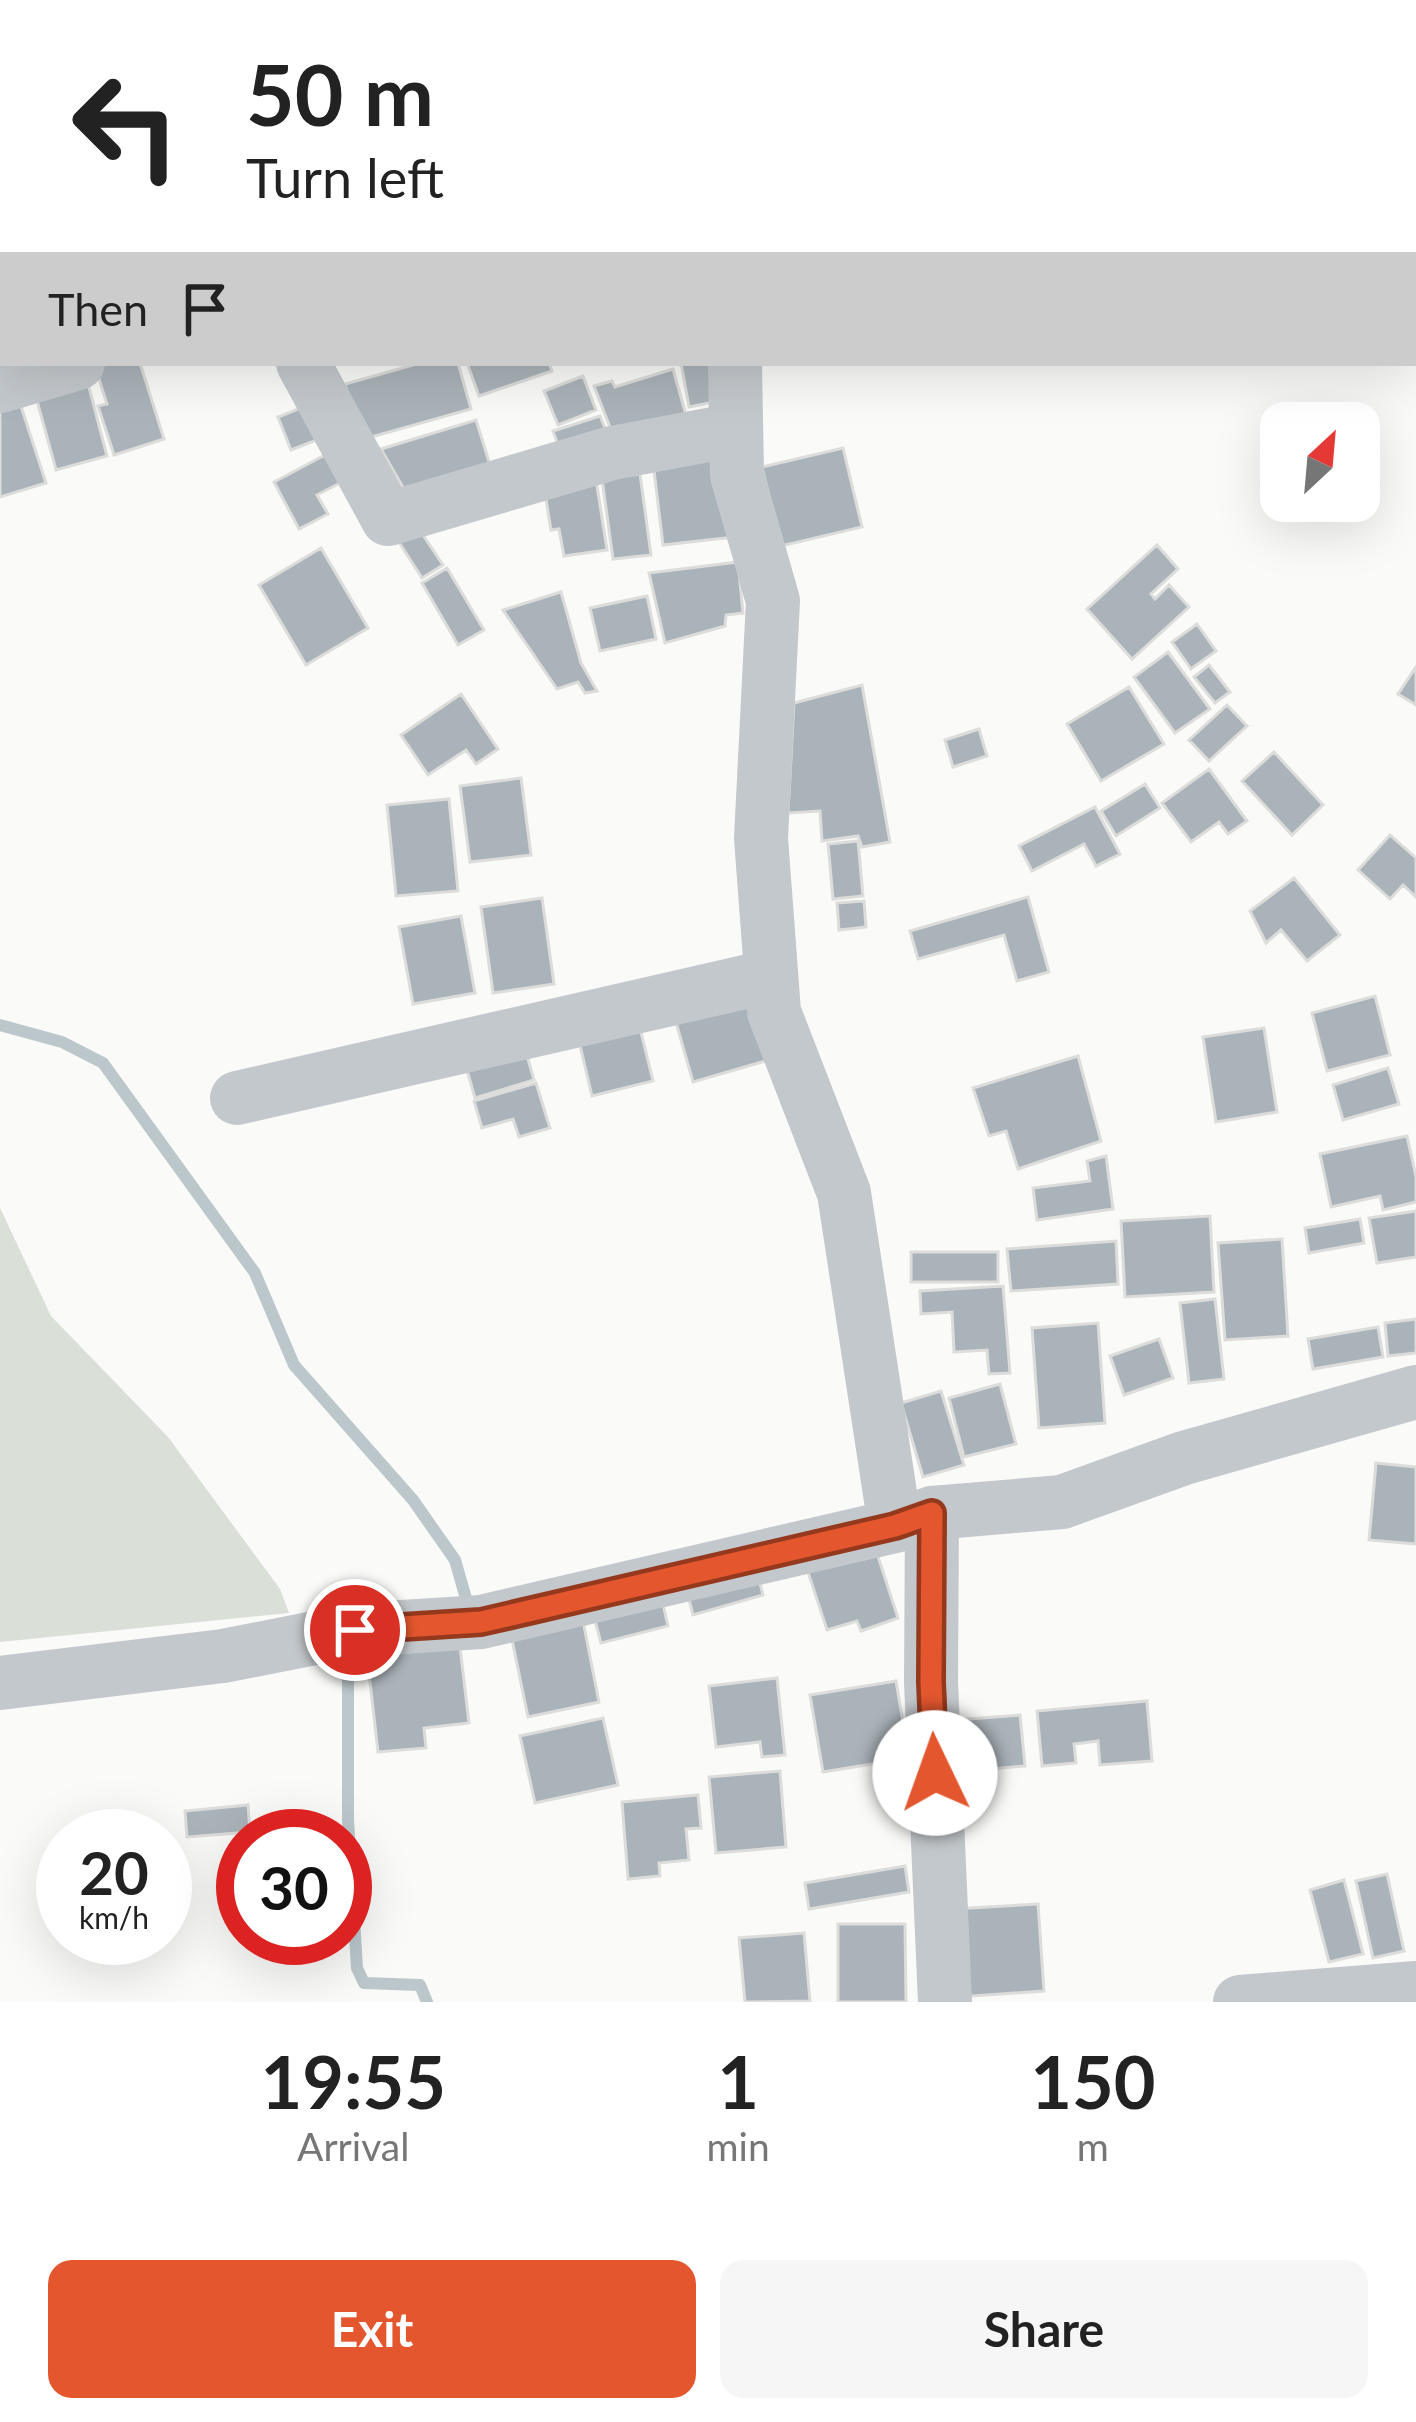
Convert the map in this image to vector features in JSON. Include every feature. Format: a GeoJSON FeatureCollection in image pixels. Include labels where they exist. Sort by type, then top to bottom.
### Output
{"type":"FeatureCollection","features":[{"type":"Feature","properties":{"kind":"street"},"geometry":{"type":"LineString","coordinates":[[0,386],[68,366]]}},
{"type":"Feature","properties":{"kind":"street"},"geometry":{"type":"LineString","coordinates":[[305,366],[388,519],[611,453],[735,430]]}},
{"type":"Feature","properties":{"kind":"street"},"geometry":{"type":"LineString","coordinates":[[735,366],[737,475],[773,601],[761,838],[774,1012],[844,1192],[913,1520],[931,1682],[945,2002]]}},
{"type":"Feature","properties":{"kind":"street"},"geometry":{"type":"LineString","coordinates":[[237,1098],[771,976]]}},
{"type":"Feature","properties":{"kind":"street"},"geometry":{"type":"LineString","coordinates":[[0,1683],[223,1656],[355,1630],[471,1623],[913,1520],[1062,1502],[1184,1458],[1416,1393]]}},
{"type":"Feature","properties":{"kind":"street"},"geometry":{"type":"LineString","coordinates":[[1240,2002],[1416,1988]]}},
{"type":"Feature","properties":{"kind":"shaded area"},"geometry":{"type":"Polygon","coordinates":[[[0,1208],[51,1316],[168,1437],[280,1589],[289,1613],[0,1642],[0,1208]]]}},
{"type":"Feature","properties":{"kind":"building"},"geometry":{"type":"Polygon","coordinates":[[[141,366],[164,439],[114,455],[98,406],[107,404],[95,367],[141,366]]]}},
{"type":"Feature","properties":{"kind":"building"},"geometry":{"type":"Polygon","coordinates":[[[409,366],[459,366],[471,409],[361,440],[345,384],[409,366]]]}},
{"type":"Feature","properties":{"kind":"building"},"geometry":{"type":"Polygon","coordinates":[[[468,366],[550,366],[552,371],[479,396],[468,366]]]}},
{"type":"Feature","properties":{"kind":"building"},"geometry":{"type":"Polygon","coordinates":[[[682,366],[717,366],[719,401],[689,407],[682,366]]]}},
{"type":"Feature","properties":{"kind":"building"},"geometry":{"type":"Polygon","coordinates":[[[673,369],[686,415],[613,435],[594,386],[612,381],[615,387],[673,369]]]}},
{"type":"Feature","properties":{"kind":"building"},"geometry":{"type":"Polygon","coordinates":[[[85,372],[107,456],[56,470],[33,386],[85,372]]]}},
{"type":"Feature","properties":{"kind":"building"},"geometry":{"type":"Polygon","coordinates":[[[583,376],[596,410],[558,425],[544,391],[583,376]]]}},
{"type":"Feature","properties":{"kind":"building"},"geometry":{"type":"Polygon","coordinates":[[[16,391],[46,483],[0,497],[0,396],[16,391]]]}},
{"type":"Feature","properties":{"kind":"building"},"geometry":{"type":"Polygon","coordinates":[[[313,403],[327,436],[291,450],[278,417],[313,403]]]}},
{"type":"Feature","properties":{"kind":"building"},"geometry":{"type":"Polygon","coordinates":[[[600,416],[607,433],[559,448],[553,431],[600,416]]]}},
{"type":"Feature","properties":{"kind":"building"},"geometry":{"type":"Polygon","coordinates":[[[476,420],[492,471],[404,489],[381,449],[476,420]]]}},
{"type":"Feature","properties":{"kind":"building"},"geometry":{"type":"Polygon","coordinates":[[[720,438],[734,537],[663,545],[652,454],[720,438]]]}},
{"type":"Feature","properties":{"kind":"building"},"geometry":{"type":"Polygon","coordinates":[[[340,447],[355,475],[317,495],[328,514],[299,529],[274,482],[340,447]]]}},
{"type":"Feature","properties":{"kind":"building"},"geometry":{"type":"Polygon","coordinates":[[[843,448],[862,527],[781,546],[762,467],[843,448]]]}},
{"type":"Feature","properties":{"kind":"building"},"geometry":{"type":"Polygon","coordinates":[[[595,473],[607,550],[564,556],[559,529],[551,530],[543,481],[595,473]]]}},
{"type":"Feature","properties":{"kind":"building"},"geometry":{"type":"Polygon","coordinates":[[[640,474],[651,555],[613,559],[602,479],[640,474]]]}},
{"type":"Feature","properties":{"kind":"building"},"geometry":{"type":"Polygon","coordinates":[[[415,523],[443,565],[422,578],[395,536],[415,523]]]}},
{"type":"Feature","properties":{"kind":"building"},"geometry":{"type":"Polygon","coordinates":[[[1157,545],[1178,569],[1151,594],[1155,599],[1169,585],[1189,607],[1132,659],[1087,609],[1157,545]]]}},
{"type":"Feature","properties":{"kind":"building"},"geometry":{"type":"Polygon","coordinates":[[[321,548],[368,628],[306,665],[259,585],[321,548]]]}},
{"type":"Feature","properties":{"kind":"building"},"geometry":{"type":"Polygon","coordinates":[[[738,562],[743,613],[726,615],[725,626],[665,643],[649,573],[738,562]]]}},
{"type":"Feature","properties":{"kind":"building"},"geometry":{"type":"Polygon","coordinates":[[[447,568],[484,630],[458,645],[422,583],[447,568]]]}},
{"type":"Feature","properties":{"kind":"building"},"geometry":{"type":"Polygon","coordinates":[[[561,592],[581,663],[597,691],[585,693],[578,682],[557,689],[503,610],[561,592]]]}},
{"type":"Feature","properties":{"kind":"building"},"geometry":{"type":"Polygon","coordinates":[[[647,596],[656,639],[600,651],[590,608],[647,596]]]}},
{"type":"Feature","properties":{"kind":"building"},"geometry":{"type":"Polygon","coordinates":[[[1197,624],[1216,651],[1191,669],[1172,642],[1197,624]]]}},
{"type":"Feature","properties":{"kind":"building"},"geometry":{"type":"Polygon","coordinates":[[[1168,652],[1210,709],[1175,733],[1134,677],[1168,652]]]}},
{"type":"Feature","properties":{"kind":"building"},"geometry":{"type":"Polygon","coordinates":[[[1209,665],[1230,692],[1215,703],[1194,677],[1209,665]]]}},
{"type":"Feature","properties":{"kind":"building"},"geometry":{"type":"Polygon","coordinates":[[[1416,667],[1416,705],[1398,694],[1416,667]]]}},
{"type":"Feature","properties":{"kind":"building"},"geometry":{"type":"Polygon","coordinates":[[[862,685],[890,842],[862,847],[858,836],[822,841],[820,811],[788,813],[794,703],[862,685]]]}},
{"type":"Feature","properties":{"kind":"building"},"geometry":{"type":"Polygon","coordinates":[[[1129,687],[1164,744],[1101,781],[1067,724],[1129,687]]]}},
{"type":"Feature","properties":{"kind":"building"},"geometry":{"type":"Polygon","coordinates":[[[461,694],[498,749],[476,764],[466,750],[428,775],[401,735],[461,694]]]}},
{"type":"Feature","properties":{"kind":"building"},"geometry":{"type":"Polygon","coordinates":[[[1227,705],[1247,726],[1209,761],[1189,740],[1227,705]]]}},
{"type":"Feature","properties":{"kind":"building"},"geometry":{"type":"Polygon","coordinates":[[[979,729],[987,756],[953,767],[945,740],[979,729]]]}},
{"type":"Feature","properties":{"kind":"building"},"geometry":{"type":"Polygon","coordinates":[[[1274,752],[1323,805],[1292,835],[1242,781],[1274,752]]]}},
{"type":"Feature","properties":{"kind":"building"},"geometry":{"type":"Polygon","coordinates":[[[1209,769],[1247,821],[1228,834],[1219,822],[1191,842],[1162,803],[1209,769]]]}},
{"type":"Feature","properties":{"kind":"building"},"geometry":{"type":"Polygon","coordinates":[[[521,778],[531,855],[470,862],[460,786],[521,778]]]}},
{"type":"Feature","properties":{"kind":"building"},"geometry":{"type":"Polygon","coordinates":[[[1145,784],[1160,808],[1116,836],[1101,811],[1145,784]]]}},
{"type":"Feature","properties":{"kind":"building"},"geometry":{"type":"Polygon","coordinates":[[[449,799],[458,891],[396,896],[387,805],[449,799]]]}},
{"type":"Feature","properties":{"kind":"building"},"geometry":{"type":"Polygon","coordinates":[[[1095,807],[1120,854],[1096,866],[1084,844],[1032,871],[1019,846],[1095,807]]]}},
{"type":"Feature","properties":{"kind":"building"},"geometry":{"type":"Polygon","coordinates":[[[1390,835],[1416,858],[1416,897],[1403,885],[1390,899],[1358,870],[1390,835]]]}},
{"type":"Feature","properties":{"kind":"building"},"geometry":{"type":"Polygon","coordinates":[[[858,841],[863,896],[833,899],[828,844],[858,841]]]}},
{"type":"Feature","properties":{"kind":"building"},"geometry":{"type":"Polygon","coordinates":[[[1294,878],[1340,935],[1307,961],[1281,930],[1266,943],[1250,911],[1294,878]]]}},
{"type":"Feature","properties":{"kind":"building"},"geometry":{"type":"Polygon","coordinates":[[[1028,897],[1049,972],[1017,981],[1004,935],[918,959],[910,931],[1028,897]]]}},
{"type":"Feature","properties":{"kind":"building"},"geometry":{"type":"Polygon","coordinates":[[[542,898],[554,984],[493,993],[481,907],[542,898]]]}},
{"type":"Feature","properties":{"kind":"building"},"geometry":{"type":"Polygon","coordinates":[[[864,901],[866,927],[839,930],[837,903],[864,901]]]}},
{"type":"Feature","properties":{"kind":"building"},"geometry":{"type":"Polygon","coordinates":[[[461,916],[475,993],[413,1004],[399,927],[461,916]]]}},
{"type":"Feature","properties":{"kind":"building"},"geometry":{"type":"Polygon","coordinates":[[[1375,996],[1390,1055],[1327,1071],[1312,1013],[1375,996]]]}},
{"type":"Feature","properties":{"kind":"building"},"geometry":{"type":"Polygon","coordinates":[[[755,997],[772,1059],[693,1082],[675,1019],[755,997]]]}},
{"type":"Feature","properties":{"kind":"building"},"geometry":{"type":"Polygon","coordinates":[[[635,1008],[653,1081],[592,1096],[579,1041],[635,1008]]]}},
{"type":"Feature","properties":{"kind":"building"},"geometry":{"type":"Polygon","coordinates":[[[1264,1028],[1277,1112],[1216,1122],[1203,1037],[1264,1028]]]}},
{"type":"Feature","properties":{"kind":"building"},"geometry":{"type":"Polygon","coordinates":[[[524,1045],[534,1080],[475,1098],[465,1063],[524,1045]]]}},
{"type":"Feature","properties":{"kind":"building"},"geometry":{"type":"Polygon","coordinates":[[[1078,1056],[1101,1141],[1018,1169],[1006,1131],[989,1136],[973,1088],[1078,1056]]]}},
{"type":"Feature","properties":{"kind":"building"},"geometry":{"type":"Polygon","coordinates":[[[1388,1068],[1399,1104],[1343,1120],[1333,1085],[1388,1068]]]}},
{"type":"Feature","properties":{"kind":"building"},"geometry":{"type":"Polygon","coordinates":[[[536,1083],[550,1128],[519,1137],[513,1119],[482,1128],[474,1101],[536,1083]]]}},
{"type":"Feature","properties":{"kind":"building"},"geometry":{"type":"Polygon","coordinates":[[[1407,1136],[1416,1202],[1383,1210],[1380,1196],[1331,1207],[1320,1154],[1407,1136]]]}},
{"type":"Feature","properties":{"kind":"building"},"geometry":{"type":"Polygon","coordinates":[[[1106,1156],[1113,1209],[1037,1220],[1033,1188],[1090,1181],[1087,1161],[1106,1156]]]}},
{"type":"Feature","properties":{"kind":"building"},"geometry":{"type":"Polygon","coordinates":[[[1416,1211],[1416,1257],[1377,1263],[1369,1218],[1416,1211]]]}},
{"type":"Feature","properties":{"kind":"building"},"geometry":{"type":"Polygon","coordinates":[[[1210,1216],[1214,1292],[1125,1297],[1121,1221],[1210,1216]]]}},
{"type":"Feature","properties":{"kind":"building"},"geometry":{"type":"Polygon","coordinates":[[[1360,1219],[1364,1243],[1309,1253],[1305,1228],[1360,1219]]]}},
{"type":"Feature","properties":{"kind":"building"},"geometry":{"type":"Polygon","coordinates":[[[1282,1239],[1288,1336],[1225,1340],[1218,1243],[1282,1239]]]}},
{"type":"Feature","properties":{"kind":"building"},"geometry":{"type":"Polygon","coordinates":[[[1116,1241],[1118,1284],[1011,1291],[1007,1249],[1116,1241]]]}},
{"type":"Feature","properties":{"kind":"building"},"geometry":{"type":"Polygon","coordinates":[[[911,1252],[998,1252],[998,1282],[911,1282],[911,1252]]]}},
{"type":"Feature","properties":{"kind":"building"},"geometry":{"type":"Polygon","coordinates":[[[1003,1286],[1010,1373],[989,1374],[987,1350],[954,1352],[952,1312],[921,1314],[920,1291],[1003,1286]]]}},
{"type":"Feature","properties":{"kind":"building"},"geometry":{"type":"Polygon","coordinates":[[[1215,1299],[1224,1379],[1189,1383],[1180,1303],[1215,1299]]]}},
{"type":"Feature","properties":{"kind":"building"},"geometry":{"type":"Polygon","coordinates":[[[1416,1319],[1416,1353],[1388,1356],[1385,1323],[1416,1319]]]}},
{"type":"Feature","properties":{"kind":"building"},"geometry":{"type":"Polygon","coordinates":[[[1098,1323],[1105,1423],[1039,1428],[1032,1328],[1098,1323]]]}},
{"type":"Feature","properties":{"kind":"building"},"geometry":{"type":"Polygon","coordinates":[[[1378,1327],[1383,1357],[1313,1369],[1308,1339],[1378,1327]]]}},
{"type":"Feature","properties":{"kind":"building"},"geometry":{"type":"Polygon","coordinates":[[[1159,1339],[1173,1378],[1124,1395],[1110,1356],[1159,1339]]]}},
{"type":"Feature","properties":{"kind":"building"},"geometry":{"type":"Polygon","coordinates":[[[1000,1384],[1016,1444],[964,1457],[949,1398],[1000,1384]]]}},
{"type":"Feature","properties":{"kind":"building"},"geometry":{"type":"Polygon","coordinates":[[[941,1391],[964,1465],[923,1477],[901,1403],[941,1391]]]}},
{"type":"Feature","properties":{"kind":"building"},"geometry":{"type":"Polygon","coordinates":[[[1376,1463],[1416,1467],[1416,1544],[1369,1540],[1376,1463]]]}},
{"type":"Feature","properties":{"kind":"building"},"geometry":{"type":"Polygon","coordinates":[[[872,1538],[898,1618],[861,1631],[857,1621],[827,1630],[804,1560],[872,1538]]]}},
{"type":"Feature","properties":{"kind":"building"},"geometry":{"type":"Polygon","coordinates":[[[757,1572],[763,1595],[693,1615],[687,1592],[757,1572]]]}},
{"type":"Feature","properties":{"kind":"building"},"geometry":{"type":"Polygon","coordinates":[[[661,1596],[668,1626],[601,1643],[593,1613],[661,1596]]]}},
{"type":"Feature","properties":{"kind":"building"},"geometry":{"type":"Polygon","coordinates":[[[582,1616],[599,1702],[528,1717],[510,1630],[582,1616]]]}},
{"type":"Feature","properties":{"kind":"building"},"geometry":{"type":"Polygon","coordinates":[[[460,1647],[469,1723],[424,1728],[426,1748],[378,1752],[367,1656],[460,1647]]]}},
{"type":"Feature","properties":{"kind":"building"},"geometry":{"type":"Polygon","coordinates":[[[777,1678],[785,1755],[762,1757],[760,1742],[716,1747],[709,1686],[777,1678]]]}},
{"type":"Feature","properties":{"kind":"building"},"geometry":{"type":"Polygon","coordinates":[[[896,1681],[909,1758],[823,1772],[810,1695],[896,1681]]]}},
{"type":"Feature","properties":{"kind":"building"},"geometry":{"type":"Polygon","coordinates":[[[1147,1701],[1152,1761],[1100,1765],[1098,1741],[1074,1744],[1076,1763],[1042,1766],[1037,1711],[1147,1701]]]}},
{"type":"Feature","properties":{"kind":"building"},"geometry":{"type":"Polygon","coordinates":[[[1020,1715],[1025,1766],[979,1770],[981,1787],[950,1789],[943,1721],[1020,1715]]]}},
{"type":"Feature","properties":{"kind":"building"},"geometry":{"type":"Polygon","coordinates":[[[603,1718],[618,1785],[535,1803],[520,1736],[603,1718]]]}},
{"type":"Feature","properties":{"kind":"building"},"geometry":{"type":"Polygon","coordinates":[[[780,1771],[786,1847],[716,1853],[709,1777],[780,1771]]]}},
{"type":"Feature","properties":{"kind":"building"},"geometry":{"type":"Polygon","coordinates":[[[698,1795],[701,1828],[686,1829],[689,1860],[659,1863],[660,1876],[628,1879],[622,1802],[698,1795]]]}},
{"type":"Feature","properties":{"kind":"building"},"geometry":{"type":"Polygon","coordinates":[[[248,1805],[248,1809],[216,1809],[216,1835],[192,1837],[192,1810],[248,1805]]]}},
{"type":"Feature","properties":{"kind":"building"},"geometry":{"type":"Polygon","coordinates":[[[905,1866],[909,1892],[809,1909],[805,1883],[905,1866]]]}},
{"type":"Feature","properties":{"kind":"building"},"geometry":{"type":"Polygon","coordinates":[[[1387,1874],[1404,1951],[1373,1958],[1356,1881],[1387,1874]]]}},
{"type":"Feature","properties":{"kind":"building"},"geometry":{"type":"Polygon","coordinates":[[[1344,1880],[1363,1954],[1329,1962],[1310,1890],[1344,1880]]]}},
{"type":"Feature","properties":{"kind":"building"},"geometry":{"type":"Polygon","coordinates":[[[1038,1904],[1044,1991],[959,1997],[953,1909],[1038,1904]]]}},
{"type":"Feature","properties":{"kind":"building"},"geometry":{"type":"Polygon","coordinates":[[[838,1924],[905,1924],[906,2002],[838,2002],[838,1924]]]}},
{"type":"Feature","properties":{"kind":"building"},"geometry":{"type":"Polygon","coordinates":[[[804,1933],[810,2001],[745,2002],[739,1938],[804,1933]]]}},
{"type":"Feature","properties":{"kind":"waterway"},"geometry":{"type":"LineString","coordinates":[[0,1025],[62,1042],[103,1063],[255,1273],[294,1365],[413,1500],[455,1560],[469,1609]]}},
{"type":"Feature","properties":{"kind":"waterway"},"geometry":{"type":"LineString","coordinates":[[356,1654],[348,1656],[348,1820],[357,1968],[364,1983],[420,1985],[427,2002]]}},
{"type":"Feature","properties":{"kind":"route"},"geometry":{"type":"LineString","coordinates":[[355,1630],[481,1622],[895,1526],[932,1513],[935,1773]]}}]}
